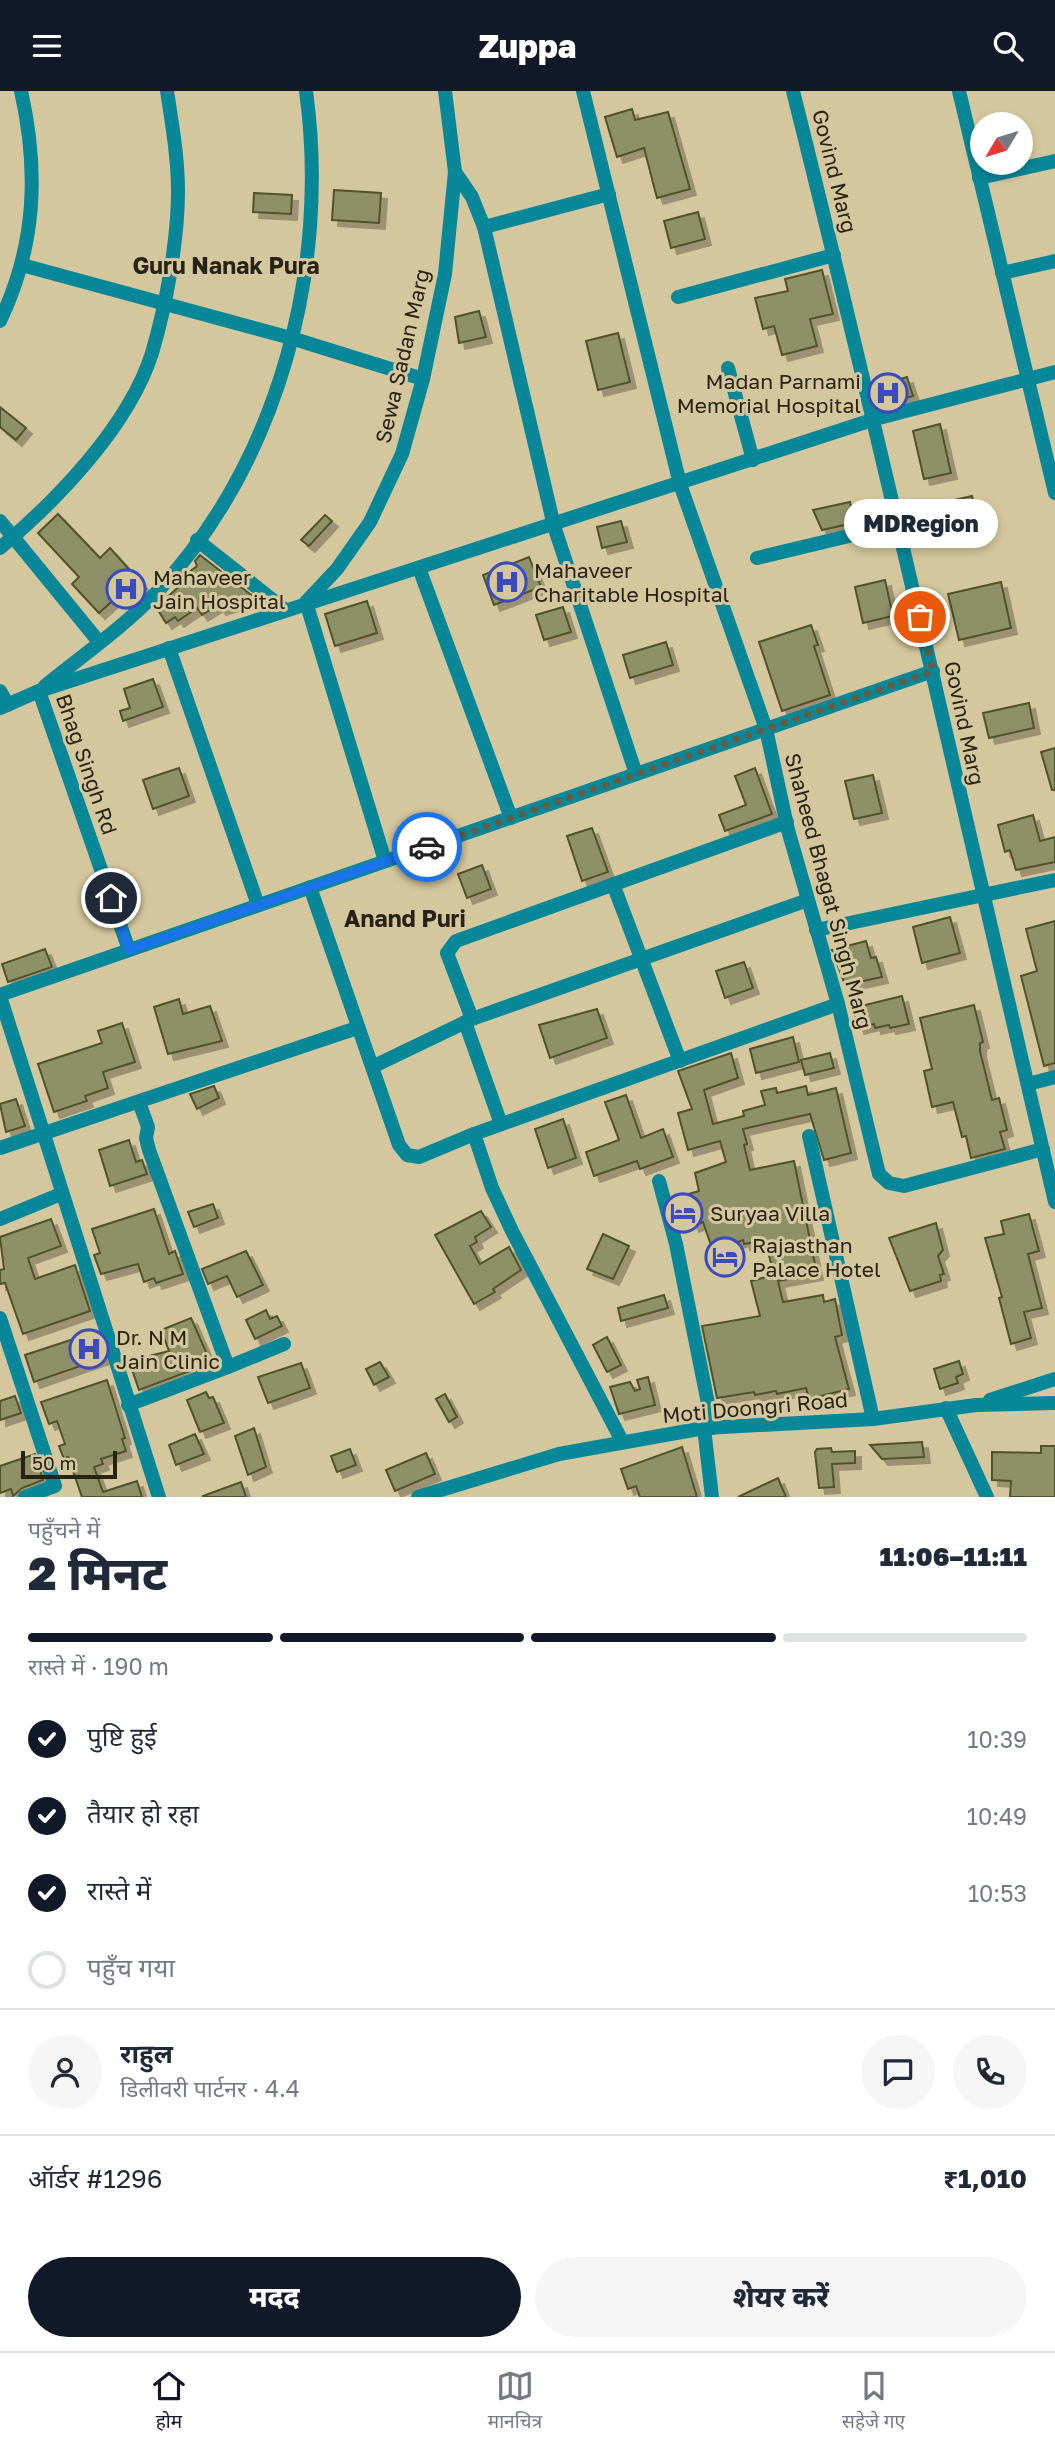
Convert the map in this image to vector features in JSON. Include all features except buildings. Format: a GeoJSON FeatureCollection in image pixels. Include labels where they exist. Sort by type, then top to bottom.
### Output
{"type":"FeatureCollection","features":[{"type":"Feature","properties":{"kind":"street"},"geometry":{"type":"LineString","coordinates":[[0,321],[22,265],[32,217],[34,177],[31,132],[21,91]]}},
{"type":"Feature","properties":{"kind":"street"},"geometry":{"type":"LineString","coordinates":[[0,548],[61,494],[94,453],[128,402],[151,355],[173,250],[178,192],[167,91]]}},
{"type":"Feature","properties":{"kind":"street","name":"Bhag Singh Rd"},"geometry":{"type":"LineString","coordinates":[[129,950],[39,691],[159,590],[197,540],[247,463],[275,398],[305,270],[314,192],[306,91]]}},
{"type":"Feature","properties":{"kind":"street","name":"Sewa Sadan Marg"},"geometry":{"type":"LineString","coordinates":[[306,602],[337,569],[370,522],[402,454],[445,274],[455,172],[446,91]]}},
{"type":"Feature","properties":{"kind":"street","name":"Shaheed Bhagat Singh Marg"},"geometry":{"type":"LineString","coordinates":[[583,91],[680,484],[766,729],[787,822],[838,1005],[879,1174],[890,1183],[904,1185],[1043,1149]]}},
{"type":"Feature","properties":{"kind":"street","name":"Govind Marg"},"geometry":{"type":"LineString","coordinates":[[793,91],[875,419],[933,671],[951,764],[985,896],[1055,1202]]}},
{"type":"Feature","properties":{"kind":"street"},"geometry":{"type":"LineString","coordinates":[[959,91],[1002,273],[1051,461],[1055,493]]}},
{"type":"Feature","properties":{"kind":"street"},"geometry":{"type":"LineString","coordinates":[[979,178],[1055,161]]}},
{"type":"Feature","properties":{"kind":"street"},"geometry":{"type":"LineString","coordinates":[[455,172],[472,197],[484,227],[554,526],[636,774]]}},
{"type":"Feature","properties":{"kind":"street"},"geometry":{"type":"LineString","coordinates":[[484,227],[609,194]]}},
{"type":"Feature","properties":{"kind":"street"},"geometry":{"type":"LineString","coordinates":[[678,297],[834,255]]}},
{"type":"Feature","properties":{"kind":"street"},"geometry":{"type":"LineString","coordinates":[[1002,273],[1055,261]]}},
{"type":"Feature","properties":{"kind":"street"},"geometry":{"type":"LineString","coordinates":[[22,265],[291,338],[422,379]]}},
{"type":"Feature","properties":{"kind":"street"},"geometry":{"type":"LineString","coordinates":[[728,368],[753,460]]}},
{"type":"Feature","properties":{"kind":"street"},"geometry":{"type":"LineString","coordinates":[[0,691],[4,706],[39,691],[284,609],[554,526],[875,419],[1055,372]]}},
{"type":"Feature","properties":{"kind":"street"},"geometry":{"type":"LineString","coordinates":[[0,521],[99,642]]}},
{"type":"Feature","properties":{"kind":"street"},"geometry":{"type":"LineString","coordinates":[[757,558],[899,524]]}},
{"type":"Feature","properties":{"kind":"street"},"geometry":{"type":"LineString","coordinates":[[197,540],[284,609]]}},
{"type":"Feature","properties":{"kind":"street"},"geometry":{"type":"LineString","coordinates":[[419,568],[511,818]]}},
{"type":"Feature","properties":{"kind":"street"},"geometry":{"type":"LineString","coordinates":[[306,602],[385,861]]}},
{"type":"Feature","properties":{"kind":"street"},"geometry":{"type":"LineString","coordinates":[[169,648],[258,905]]}},
{"type":"Feature","properties":{"kind":"street"},"geometry":{"type":"LineString","coordinates":[[159,1497],[0,995],[933,671]]}},
{"type":"Feature","properties":{"kind":"street"},"geometry":{"type":"LineString","coordinates":[[501,1124],[447,953],[449,946],[787,822]]}},
{"type":"Feature","properties":{"kind":"street"},"geometry":{"type":"LineString","coordinates":[[816,930],[1055,880]]}},
{"type":"Feature","properties":{"kind":"street"},"geometry":{"type":"LineString","coordinates":[[613,884],[680,1061]]}},
{"type":"Feature","properties":{"kind":"street"},"geometry":{"type":"LineString","coordinates":[[310,887],[357,1028],[374,1066],[400,1145],[407,1155],[419,1157],[501,1124],[838,1005]]}},
{"type":"Feature","properties":{"kind":"street"},"geometry":{"type":"LineString","coordinates":[[374,1066],[469,1020],[808,900]]}},
{"type":"Feature","properties":{"kind":"street"},"geometry":{"type":"LineString","coordinates":[[0,1148],[357,1028]]}},
{"type":"Feature","properties":{"kind":"street"},"geometry":{"type":"LineString","coordinates":[[1027,1084],[1055,1077]]}},
{"type":"Feature","properties":{"kind":"street"},"geometry":{"type":"LineString","coordinates":[[139,1102],[148,1127],[146,1138],[149,1150],[228,1367]]}},
{"type":"Feature","properties":{"kind":"street"},"geometry":{"type":"LineString","coordinates":[[474,1134],[492,1188],[512,1231],[622,1441]]}},
{"type":"Feature","properties":{"kind":"street"},"geometry":{"type":"LineString","coordinates":[[809,1136],[873,1419]]}},
{"type":"Feature","properties":{"kind":"street"},"geometry":{"type":"LineString","coordinates":[[659,1181],[676,1244],[708,1428],[712,1497]]}},
{"type":"Feature","properties":{"kind":"street"},"geometry":{"type":"LineString","coordinates":[[0,1219],[61,1194]]}},
{"type":"Feature","properties":{"kind":"street"},"geometry":{"type":"LineString","coordinates":[[0,1318],[57,1492],[25,1497]]}},
{"type":"Feature","properties":{"kind":"street"},"geometry":{"type":"LineString","coordinates":[[128,1405],[284,1344]]}},
{"type":"Feature","properties":{"kind":"street","name":"Moti Doongri Road"},"geometry":{"type":"LineString","coordinates":[[976,1405],[1055,1379]]}},
{"type":"Feature","properties":{"kind":"street","name":"Moti Doongri Road"},"geometry":{"type":"LineString","coordinates":[[418,1497],[559,1454],[708,1428],[873,1419],[976,1405],[1055,1403]]}},
{"type":"Feature","properties":{"kind":"street"},"geometry":{"type":"LineString","coordinates":[[946,1408],[987,1497]]}},
{"type":"Feature","properties":{"kind":"way so far"},"geometry":{"type":"LineString","coordinates":[[427,847],[933,671],[920,617]]}},
{"type":"Feature","properties":{"kind":"place","name":"Madan Parnami Memorial Hospital"},"geometry":{"type":"Point","coordinates":[888,393]}},
{"type":"Feature","properties":{"kind":"place","name":"Mahaveer Charitable Hospital"},"geometry":{"type":"Point","coordinates":[507,582]}},
{"type":"Feature","properties":{"kind":"place","name":"Mahaveer Jain Hospital"},"geometry":{"type":"Point","coordinates":[126,589]}},
{"type":"Feature","properties":{"kind":"place","name":"MDRegion"},"geometry":{"type":"Point","coordinates":[920,617]}},
{"type":"Feature","properties":{"kind":"place","name":"Suryaa Villa"},"geometry":{"type":"Point","coordinates":[683,1213]}},
{"type":"Feature","properties":{"kind":"place","name":"Rajasthan Palace Hotel"},"geometry":{"type":"Point","coordinates":[725,1257]}},
{"type":"Feature","properties":{"kind":"place","name":"Dr. N M Jain Clinic"},"geometry":{"type":"Point","coordinates":[89,1349]}},
{"type":"Feature","properties":{"kind":"district","name":"Guru Nanak Pura"},"geometry":{"type":"Point","coordinates":[226,265]}},
{"type":"Feature","properties":{"kind":"district","name":"Anand Puri"},"geometry":{"type":"Point","coordinates":[405,918]}},
{"type":"Feature","properties":{"kind":"route"},"geometry":{"type":"LineString","coordinates":[[111,898],[129,950],[427,847]]}}]}
